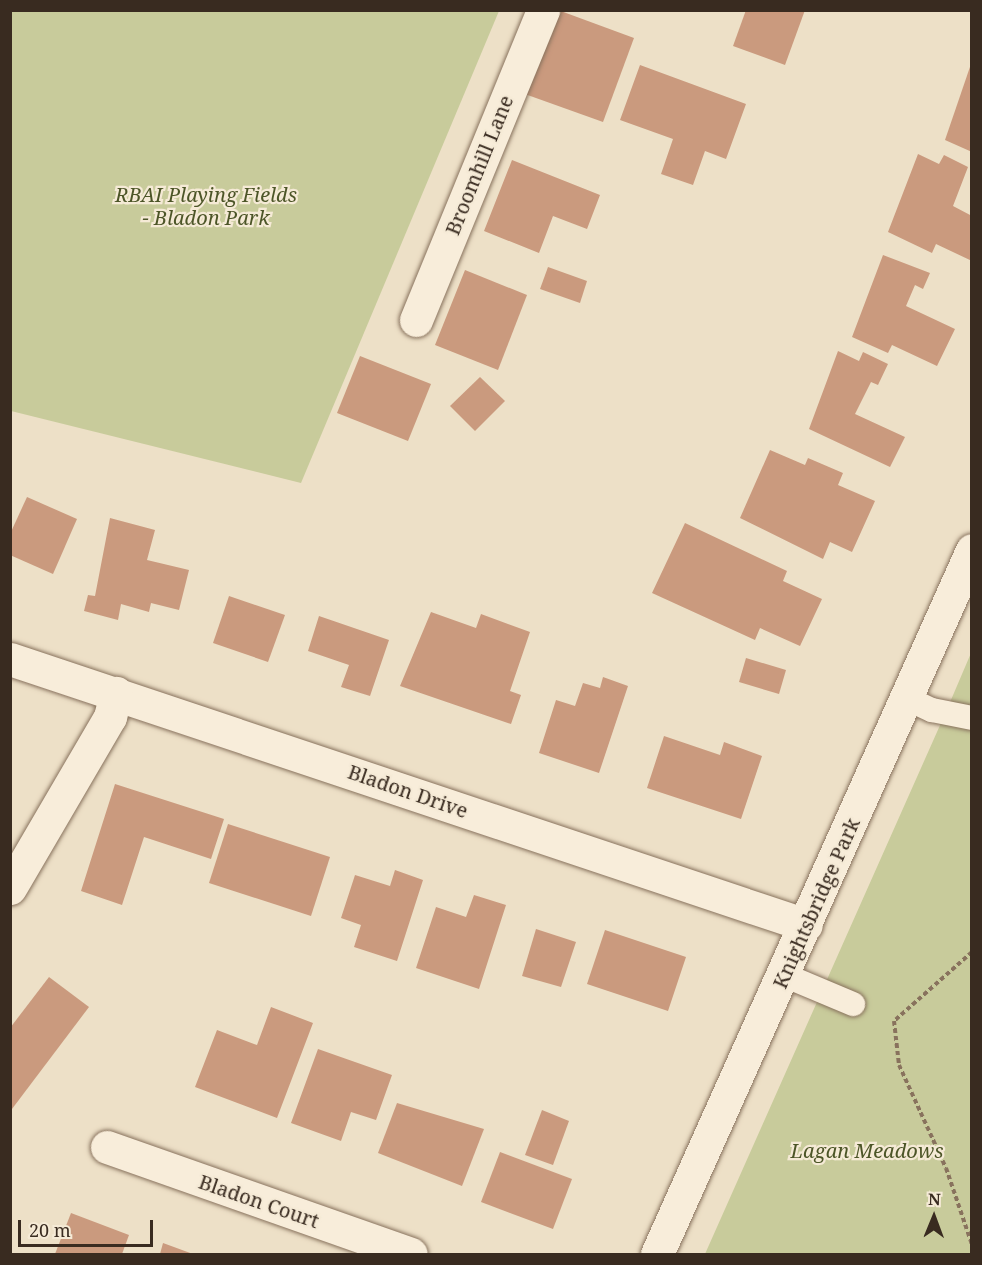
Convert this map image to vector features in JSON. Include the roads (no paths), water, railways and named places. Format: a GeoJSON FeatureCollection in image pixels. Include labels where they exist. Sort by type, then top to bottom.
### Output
{"type":"FeatureCollection","features":[{"type":"Feature","properties":{"kind":"street","name":"Broomhill Lane"},"geometry":{"type":"LineString","coordinates":[[416,320],[543,10]]}},
{"type":"Feature","properties":{"kind":"street","name":"Knightsbridge Park"},"geometry":{"type":"LineString","coordinates":[[657,1254],[784,975],[972,550]]}},
{"type":"Feature","properties":{"kind":"street","name":"Bladon Drive"},"geometry":{"type":"LineString","coordinates":[[10,658],[806,925]]}},
{"type":"Feature","properties":{"kind":"street"},"geometry":{"type":"LineString","coordinates":[[10,888],[110,717],[116,693]]}},
{"type":"Feature","properties":{"kind":"street","name":"Bladon Court"},"geometry":{"type":"LineString","coordinates":[[107,1147],[411,1254]]}},
{"type":"Feature","properties":{"kind":"lane"},"geometry":{"type":"LineString","coordinates":[[906,698],[932,710],[972,718]]}},
{"type":"Feature","properties":{"kind":"lane"},"geometry":{"type":"LineString","coordinates":[[784,975],[853,1004]]}},
{"type":"Feature","properties":{"kind":"park label","name":"RBAI Playing Fields - Bladon Park"},"geometry":{"type":"Point","coordinates":[206,206]}},
{"type":"Feature","properties":{"kind":"park label","name":"Lagan Meadows"},"geometry":{"type":"Point","coordinates":[867,1150]}}]}
